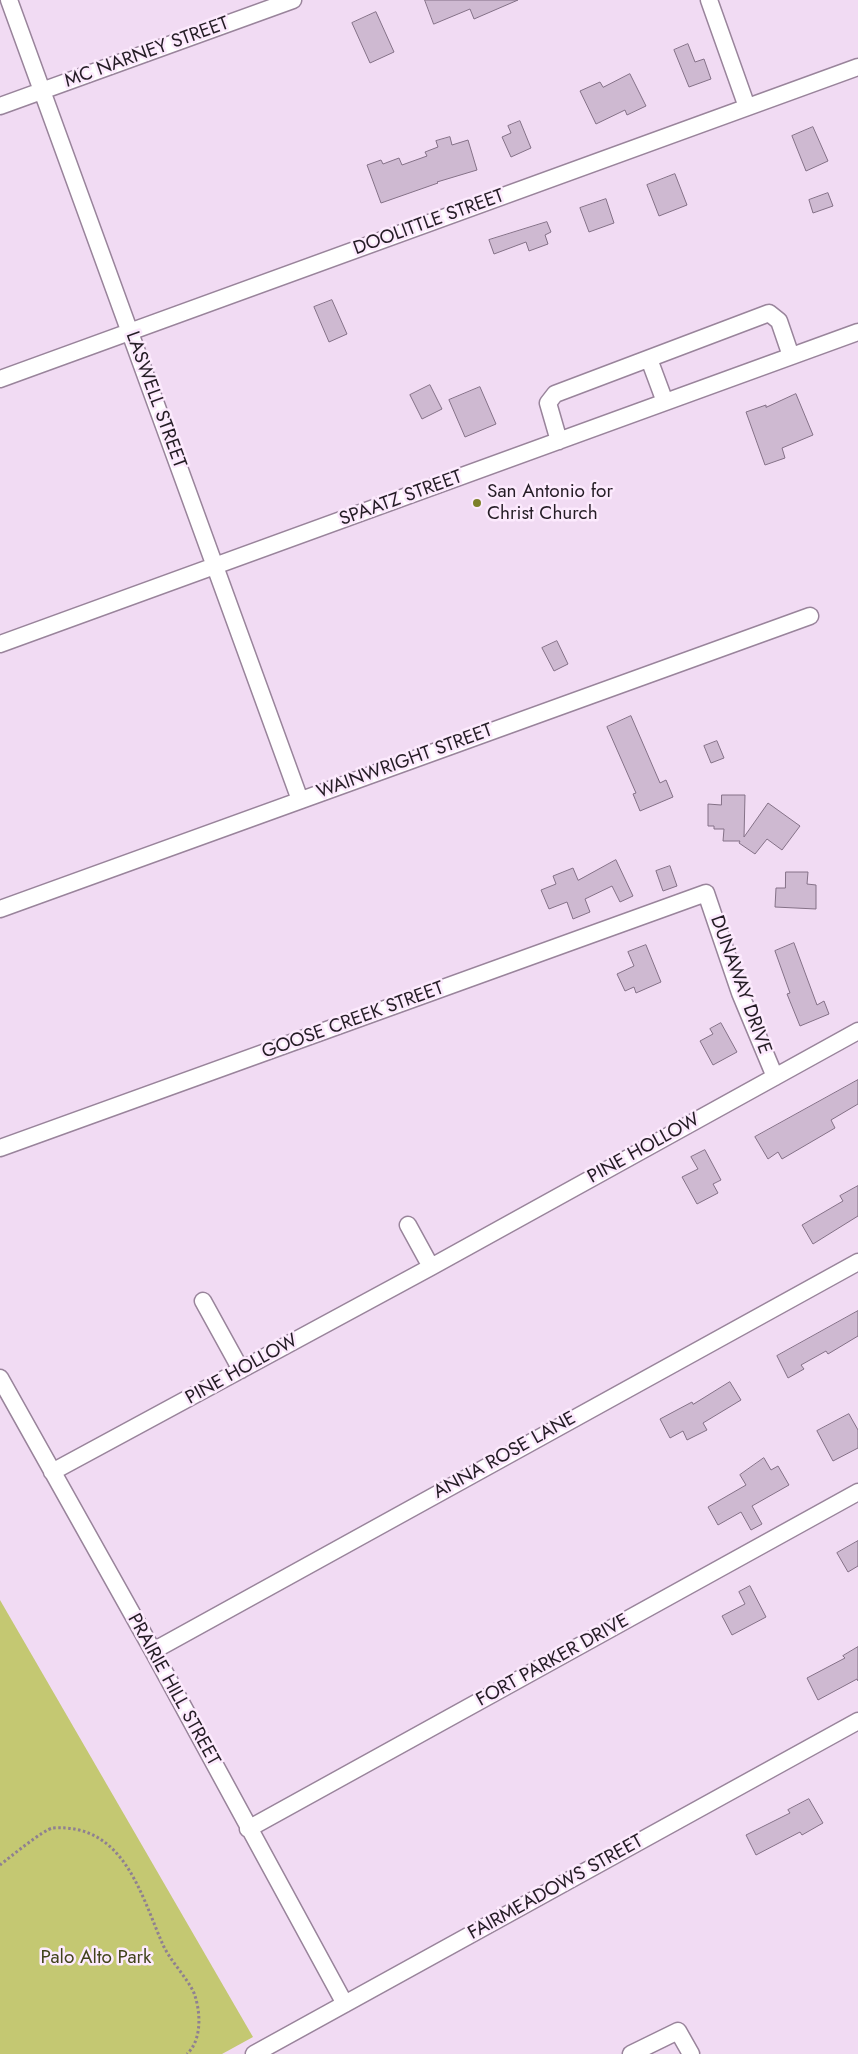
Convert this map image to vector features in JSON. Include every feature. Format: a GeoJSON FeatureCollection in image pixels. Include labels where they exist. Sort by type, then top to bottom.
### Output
{"type":"FeatureCollection","features":[{"type":"Feature","properties":{"kind":"street","name":"LASWELL STREET"},"geometry":{"type":"LineString","coordinates":[[9,0],[300,800]]}},
{"type":"Feature","properties":{"kind":"street","name":"MC NARNEY STREET"},"geometry":{"type":"LineString","coordinates":[[0,106],[293,0]]}},
{"type":"Feature","properties":{"kind":"street"},"geometry":{"type":"LineString","coordinates":[[709,0],[747,107]]}},
{"type":"Feature","properties":{"kind":"street","name":"DOOLITTLE STREET"},"geometry":{"type":"LineString","coordinates":[[0,379],[858,67]]}},
{"type":"Feature","properties":{"kind":"street"},"geometry":{"type":"LineString","coordinates":[[559,441],[548,403],[555,394],[769,313],[779,321],[792,356]]}},
{"type":"Feature","properties":{"kind":"street","name":"SPAATZ STREET"},"geometry":{"type":"LineString","coordinates":[[0,644],[858,332]]}},
{"type":"Feature","properties":{"kind":"street"},"geometry":{"type":"LineString","coordinates":[[649,358],[665,402]]}},
{"type":"Feature","properties":{"kind":"street","name":"WAINWRIGHT STREET"},"geometry":{"type":"LineString","coordinates":[[0,910],[810,616]]}},
{"type":"Feature","properties":{"kind":"street","name":"DUNAWAY DRIVE"},"geometry":{"type":"LineString","coordinates":[[706,893],[740,993],[775,1077]]}},
{"type":"Feature","properties":{"kind":"street","name":"GOOSE CREEK STREET"},"geometry":{"type":"LineString","coordinates":[[0,1148],[706,893]]}},
{"type":"Feature","properties":{"kind":"street","name":"PINE HOLLOW"},"geometry":{"type":"LineString","coordinates":[[52,1472],[858,1031]]}},
{"type":"Feature","properties":{"kind":"street"},"geometry":{"type":"LineString","coordinates":[[408,1226],[431,1266]]}},
{"type":"Feature","properties":{"kind":"street","name":"ANNA ROSE LANE"},"geometry":{"type":"LineString","coordinates":[[153,1650],[858,1262]]}},
{"type":"Feature","properties":{"kind":"street"},"geometry":{"type":"LineString","coordinates":[[203,1301],[241,1370]]}},
{"type":"Feature","properties":{"kind":"street","name":"PRAIRIE HILL STREET"},"geometry":{"type":"LineString","coordinates":[[0,1378],[153,1650],[248,1829],[345,2004]]}},
{"type":"Feature","properties":{"kind":"street","name":"FORT PARKER DRIVE"},"geometry":{"type":"LineString","coordinates":[[248,1829],[858,1492]]}},
{"type":"Feature","properties":{"kind":"street","name":"FAIRMEADOWS STREET"},"geometry":{"type":"LineString","coordinates":[[254,2054],[858,1721]]}},
{"type":"Feature","properties":{"kind":"street"},"geometry":{"type":"LineString","coordinates":[[631,2054],[678,2031],[692,2054]]}},
{"type":"Feature","properties":{"kind":"path"},"geometry":{"type":"LineString","coordinates":[[0,1865],[51,1828],[83,1830],[105,1844],[124,1860],[140,1888],[164,1948],[194,1994],[198,2013],[198,2036],[187,2054]]}},
{"type":"Feature","properties":{"kind":"green space","name":"Palo Alto Park"},"geometry":{"type":"Polygon","coordinates":[[[0,1600],[253,2037],[222,2054],[0,2054],[0,1600]]]}},
{"type":"Feature","properties":{"kind":"building"},"geometry":{"type":"Polygon","coordinates":[[[425,0],[518,0],[474,19],[470,9],[434,24],[425,0]]]}},
{"type":"Feature","properties":{"kind":"building"},"geometry":{"type":"Polygon","coordinates":[[[376,12],[394,52],[370,63],[352,23],[376,12]]]}},
{"type":"Feature","properties":{"kind":"building"},"geometry":{"type":"Polygon","coordinates":[[[688,44],[695,62],[704,59],[711,79],[689,87],[674,50],[688,44]]]}},
{"type":"Feature","properties":{"kind":"building"},"geometry":{"type":"Polygon","coordinates":[[[630,74],[646,106],[627,115],[625,110],[596,124],[580,91],[600,82],[603,87],[630,74]]]}},
{"type":"Feature","properties":{"kind":"building"},"geometry":{"type":"Polygon","coordinates":[[[520,121],[531,148],[511,157],[502,137],[511,133],[508,126],[520,121]]]}},
{"type":"Feature","properties":{"kind":"building"},"geometry":{"type":"Polygon","coordinates":[[[813,127],[828,161],[806,171],[792,136],[813,127]]]}},
{"type":"Feature","properties":{"kind":"building"},"geometry":{"type":"Polygon","coordinates":[[[450,137],[452,145],[468,140],[477,170],[437,182],[381,203],[367,165],[381,160],[383,164],[399,158],[402,165],[427,156],[425,152],[438,147],[436,141],[450,137]]]}},
{"type":"Feature","properties":{"kind":"building"},"geometry":{"type":"Polygon","coordinates":[[[675,174],[687,205],[659,216],[647,185],[675,174]]]}},
{"type":"Feature","properties":{"kind":"building"},"geometry":{"type":"Polygon","coordinates":[[[828,193],[833,206],[813,213],[809,200],[828,193]]]}},
{"type":"Feature","properties":{"kind":"building"},"geometry":{"type":"Polygon","coordinates":[[[606,199],[614,223],[589,232],[580,208],[606,199]]]}},
{"type":"Feature","properties":{"kind":"building"},"geometry":{"type":"Polygon","coordinates":[[[547,222],[551,232],[545,235],[548,244],[529,251],[526,242],[494,254],[489,240],[547,222]]]}},
{"type":"Feature","properties":{"kind":"building"},"geometry":{"type":"Polygon","coordinates":[[[332,300],[347,334],[329,342],[314,307],[332,300]]]}},
{"type":"Feature","properties":{"kind":"building"},"geometry":{"type":"Polygon","coordinates":[[[430,385],[442,409],[422,419],[410,395],[430,385]]]}},
{"type":"Feature","properties":{"kind":"building"},"geometry":{"type":"Polygon","coordinates":[[[480,387],[496,424],[465,437],[449,400],[480,387]]]}},
{"type":"Feature","properties":{"kind":"building"},"geometry":{"type":"Polygon","coordinates":[[[796,394],[813,435],[782,448],[785,458],[765,465],[746,412],[766,405],[766,407],[796,394]]]}},
{"type":"Feature","properties":{"kind":"building"},"geometry":{"type":"Polygon","coordinates":[[[557,641],[568,664],[554,671],[542,648],[557,641]]]}},
{"type":"Feature","properties":{"kind":"building"},"geometry":{"type":"Polygon","coordinates":[[[631,716],[660,783],[666,780],[673,797],[640,811],[633,794],[636,793],[607,727],[631,716]]]}},
{"type":"Feature","properties":{"kind":"building"},"geometry":{"type":"Polygon","coordinates":[[[717,741],[724,758],[711,763],[704,746],[717,741]]]}},
{"type":"Feature","properties":{"kind":"building"},"geometry":{"type":"Polygon","coordinates":[[[722,795],[745,795],[744,837],[768,803],[800,826],[782,850],[767,839],[755,854],[739,843],[740,841],[723,841],[724,829],[714,829],[714,826],[708,826],[708,804],[721,805],[722,795]]]}},
{"type":"Feature","properties":{"kind":"building"},"geometry":{"type":"Polygon","coordinates":[[[616,860],[633,896],[620,902],[612,886],[585,899],[590,912],[573,919],[567,902],[549,909],[541,890],[556,884],[553,876],[573,868],[578,880],[616,860]]]}},
{"type":"Feature","properties":{"kind":"building"},"geometry":{"type":"Polygon","coordinates":[[[670,866],[677,886],[663,891],[656,871],[670,866]]]}},
{"type":"Feature","properties":{"kind":"building"},"geometry":{"type":"Polygon","coordinates":[[[786,872],[808,872],[807,884],[816,885],[816,909],[775,907],[776,888],[785,888],[786,872]]]}},
{"type":"Feature","properties":{"kind":"building"},"geometry":{"type":"Polygon","coordinates":[[[794,943],[817,1005],[824,1001],[829,1014],[800,1026],[787,994],[790,993],[775,951],[794,943]]]}},
{"type":"Feature","properties":{"kind":"building"},"geometry":{"type":"Polygon","coordinates":[[[646,945],[661,982],[636,993],[634,987],[625,991],[617,974],[634,966],[628,952],[646,945]]]}},
{"type":"Feature","properties":{"kind":"building"},"geometry":{"type":"Polygon","coordinates":[[[721,1023],[737,1052],[713,1065],[700,1041],[713,1034],[710,1029],[721,1023]]]}},
{"type":"Feature","properties":{"kind":"building"},"geometry":{"type":"Polygon","coordinates":[[[858,1080],[858,1104],[831,1120],[835,1128],[782,1159],[778,1152],[768,1159],[755,1137],[858,1080]]]}},
{"type":"Feature","properties":{"kind":"building"},"geometry":{"type":"Polygon","coordinates":[[[705,1150],[721,1180],[713,1184],[718,1193],[697,1204],[682,1177],[698,1169],[691,1157],[705,1150]]]}},
{"type":"Feature","properties":{"kind":"building"},"geometry":{"type":"Polygon","coordinates":[[[858,1186],[858,1216],[813,1244],[802,1225],[843,1201],[840,1196],[858,1186]]]}},
{"type":"Feature","properties":{"kind":"building"},"geometry":{"type":"Polygon","coordinates":[[[858,1311],[858,1336],[828,1354],[826,1351],[801,1365],[804,1369],[788,1378],[777,1356],[858,1311]]]}},
{"type":"Feature","properties":{"kind":"building"},"geometry":{"type":"Polygon","coordinates":[[[730,1382],[741,1400],[703,1423],[707,1430],[687,1440],[683,1431],[670,1438],[660,1419],[692,1402],[693,1404],[730,1382]]]}},
{"type":"Feature","properties":{"kind":"building"},"geometry":{"type":"Polygon","coordinates":[[[849,1414],[858,1430],[858,1448],[833,1461],[817,1431],[849,1414]]]}},
{"type":"Feature","properties":{"kind":"building"},"geometry":{"type":"Polygon","coordinates":[[[764,1458],[771,1470],[778,1466],[789,1485],[752,1506],[762,1524],[751,1530],[741,1512],[718,1525],[708,1507],[746,1485],[740,1475],[764,1458]]]}},
{"type":"Feature","properties":{"kind":"building"},"geometry":{"type":"Polygon","coordinates":[[[858,1541],[858,1566],[848,1572],[837,1553],[858,1541]]]}},
{"type":"Feature","properties":{"kind":"building"},"geometry":{"type":"Polygon","coordinates":[[[750,1586],[766,1617],[732,1635],[722,1616],[745,1604],[739,1592],[750,1586]]]}},
{"type":"Feature","properties":{"kind":"building"},"geometry":{"type":"Polygon","coordinates":[[[858,1647],[858,1681],[857,1679],[818,1700],[807,1678],[845,1658],[843,1656],[858,1647]]]}},
{"type":"Feature","properties":{"kind":"building"},"geometry":{"type":"Polygon","coordinates":[[[809,1799],[823,1823],[802,1835],[800,1832],[756,1855],[746,1835],[790,1813],[788,1810],[809,1799]]]}},
{"type":"Feature","properties":{"kind":"place","name":"San Antonio for Christ Church"},"geometry":{"type":"Point","coordinates":[477,503]}}]}
